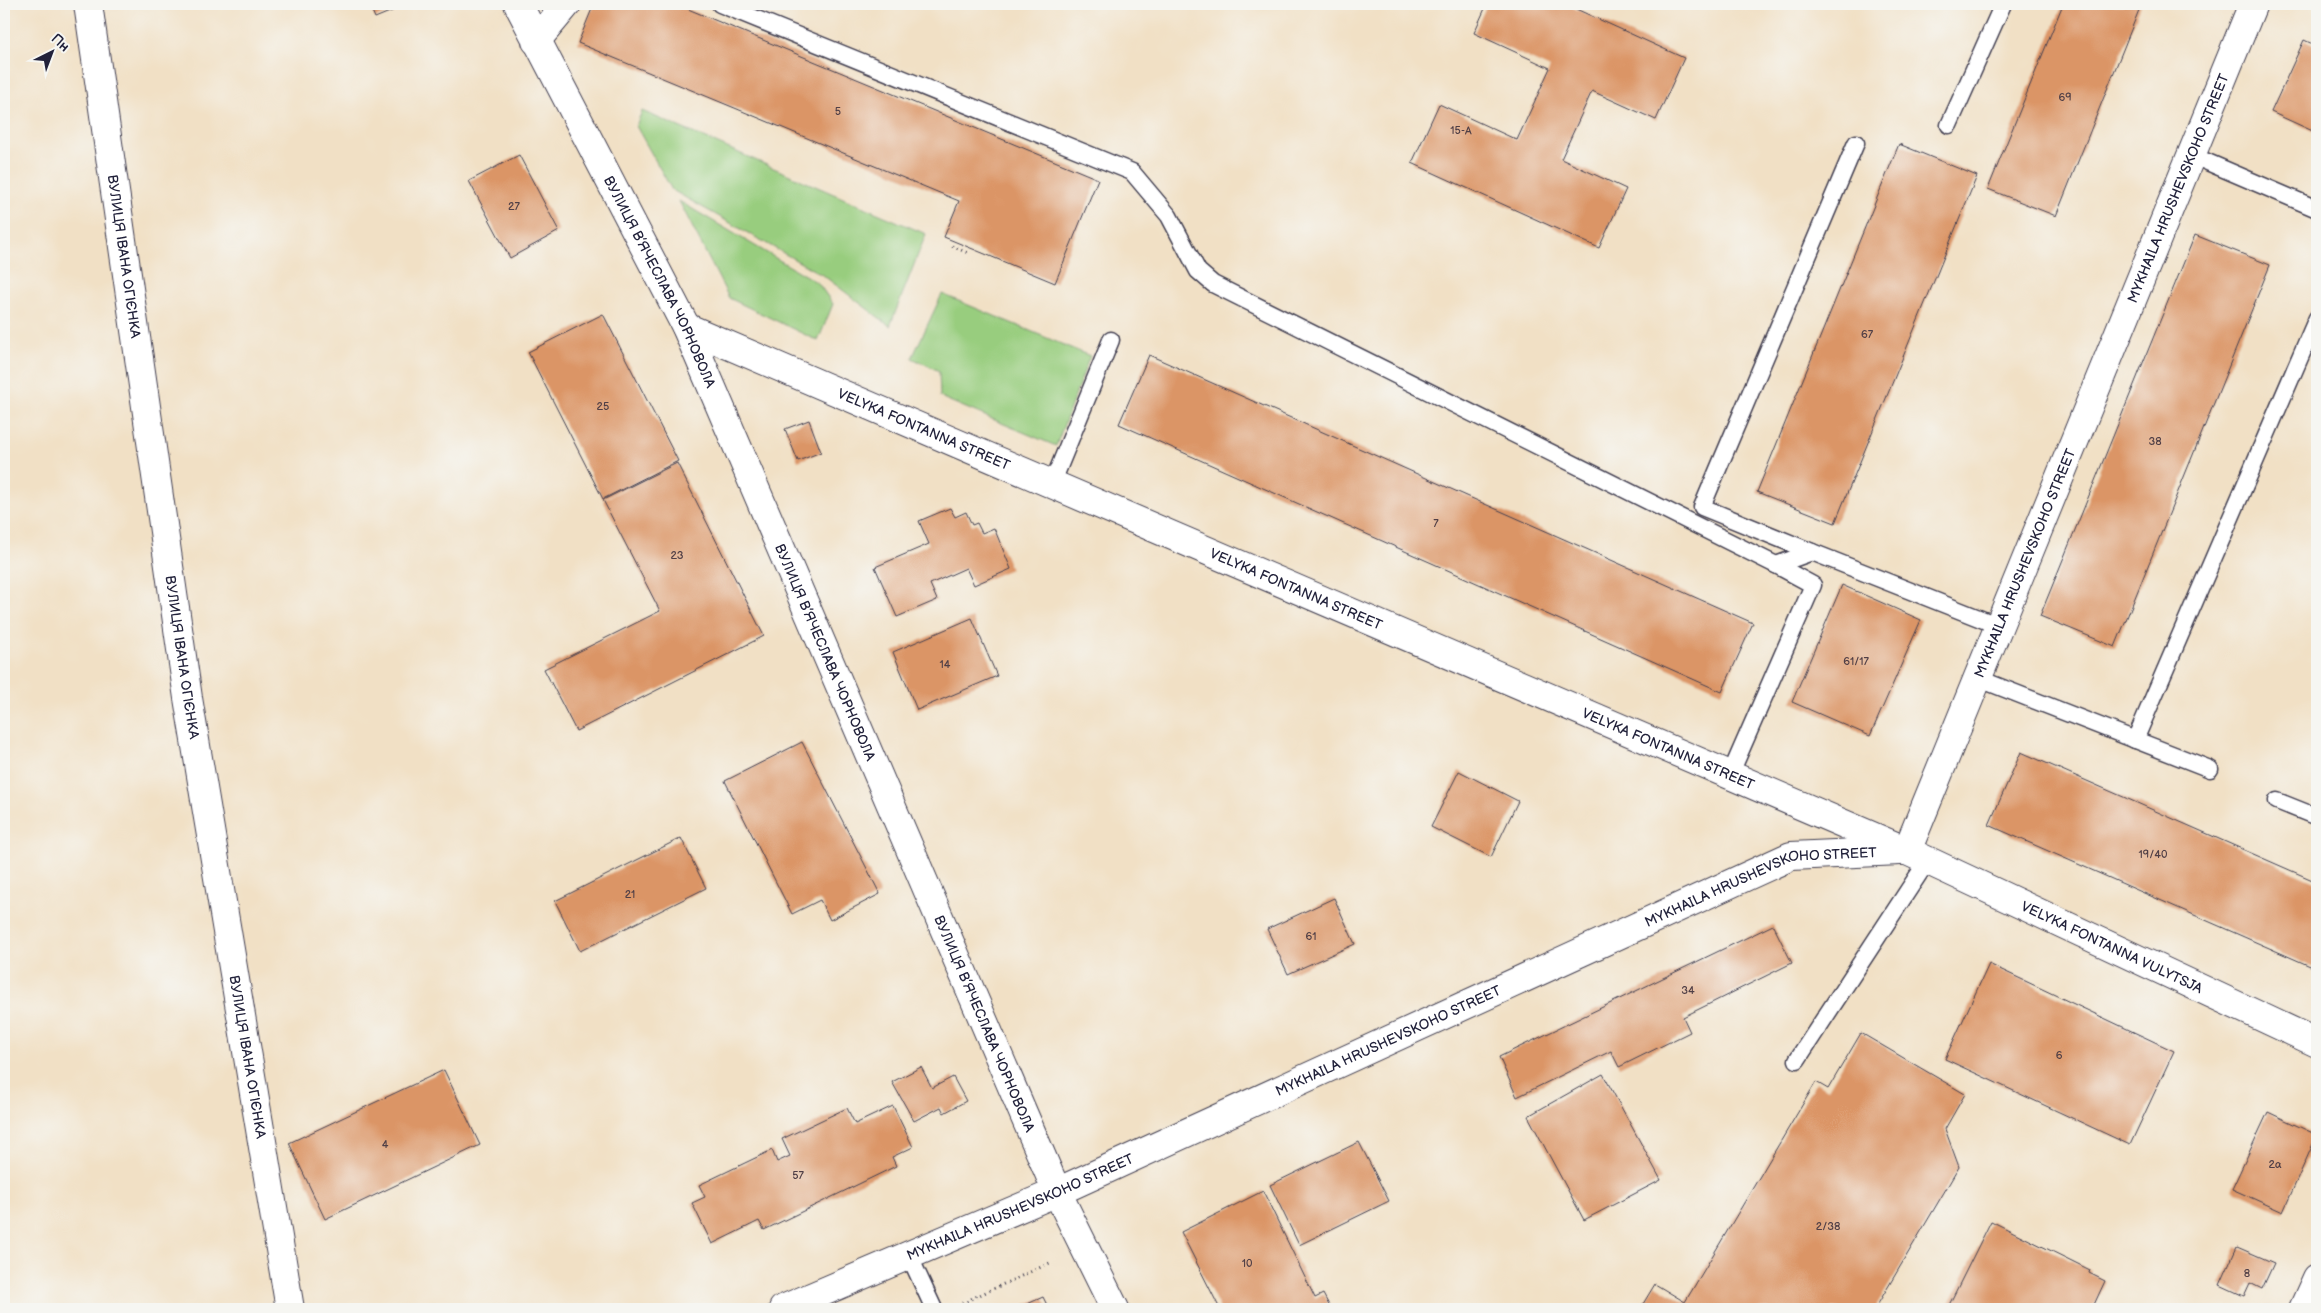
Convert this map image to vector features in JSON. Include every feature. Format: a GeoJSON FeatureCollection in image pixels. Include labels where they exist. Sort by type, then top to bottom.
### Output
{"type":"FeatureCollection","features":[{"type":"Feature","properties":{"kind":"street","name":"ВУЛИЦЯ ІВАНА ОГІЄНКА"},"geometry":{"type":"LineString","coordinates":[[88,4],[188,698],[290,1309]]}},
{"type":"Feature","properties":{"kind":"street","name":"ВУЛИЦЯ В’ЯЧЕСЛАВА ЧОРНОВОЛА"},"geometry":{"type":"LineString","coordinates":[[518,4],[686,327],[1056,1192],[1115,1309]]}},
{"type":"Feature","properties":{"kind":"street"},"geometry":{"type":"LineString","coordinates":[[536,41],[567,4]]}},
{"type":"Feature","properties":{"kind":"street","name":"MYKHAILA HRUSHEVSKOHO STREET"},"geometry":{"type":"LineString","coordinates":[[782,1309],[1056,1192],[1791,856],[1917,856],[1977,678],[2253,4]]}},
{"type":"Feature","properties":{"kind":"street","name":"VELYKA FONTANNA STREET"},"geometry":{"type":"LineString","coordinates":[[686,327],[1917,856]]}},
{"type":"Feature","properties":{"kind":"street","name":"VELYKA FONTANNA VULYTSJA"},"geometry":{"type":"LineString","coordinates":[[1917,856],[2317,1044]]}},
{"type":"Feature","properties":{"kind":"street"},"geometry":{"type":"LineString","coordinates":[[2303,1309],[2317,1278]]}},
{"type":"Feature","properties":{"kind":"lane"},"geometry":{"type":"LineString","coordinates":[[720,4],[1132,172],[1169,216],[1198,270],[1213,284],[1813,585],[1730,775]]}},
{"type":"Feature","properties":{"kind":"lane"},"geometry":{"type":"LineString","coordinates":[[1949,125],[2003,4]]}},
{"type":"Feature","properties":{"kind":"lane"},"geometry":{"type":"LineString","coordinates":[[1856,143],[1702,508],[1999,626]]}},
{"type":"Feature","properties":{"kind":"lane"},"geometry":{"type":"LineString","coordinates":[[2191,155],[2317,209]]}},
{"type":"Feature","properties":{"kind":"lane"},"geometry":{"type":"LineString","coordinates":[[2135,740],[2317,318]]}},
{"type":"Feature","properties":{"kind":"lane"},"geometry":{"type":"LineString","coordinates":[[1052,484],[1111,340]]}},
{"type":"Feature","properties":{"kind":"lane"},"geometry":{"type":"LineString","coordinates":[[1776,566],[1812,552]]}},
{"type":"Feature","properties":{"kind":"lane"},"geometry":{"type":"LineString","coordinates":[[1977,678],[2210,769]]}},
{"type":"Feature","properties":{"kind":"lane"},"geometry":{"type":"LineString","coordinates":[[2277,801],[2317,817]]}},
{"type":"Feature","properties":{"kind":"lane"},"geometry":{"type":"LineString","coordinates":[[1797,1060],[1917,856]]}},
{"type":"Feature","properties":{"kind":"lane"},"geometry":{"type":"LineString","coordinates":[[909,1255],[934,1309]]}},
{"type":"Feature","properties":{"kind":"path"},"geometry":{"type":"LineString","coordinates":[[952,246],[968,253]]}},
{"type":"Feature","properties":{"kind":"path"},"geometry":{"type":"LineString","coordinates":[[956,1305],[1084,1247]]}},
{"type":"Feature","properties":{"kind":"green space"},"geometry":{"type":"Polygon","coordinates":[[[642,111],[926,234],[890,326],[824,276],[672,190],[636,126],[642,111]]]}},
{"type":"Feature","properties":{"kind":"green space"},"geometry":{"type":"Polygon","coordinates":[[[679,201],[818,283],[833,304],[818,341],[729,298],[679,201]]]}},
{"type":"Feature","properties":{"kind":"green space"},"geometry":{"type":"Polygon","coordinates":[[[942,294],[1090,356],[1056,446],[940,397],[939,371],[912,358],[942,294]]]}},
{"type":"Feature","properties":{"kind":"building"},"geometry":{"type":"Polygon","coordinates":[[[369,4],[409,4],[375,18],[369,4]]]}},
{"type":"Feature","properties":{"kind":"building"},"geometry":{"type":"Polygon","coordinates":[[[594,4],[676,4],[1098,179],[1055,283],[944,237],[959,201],[578,43],[594,4]]]}},
{"type":"Feature","properties":{"kind":"building"},"geometry":{"type":"Polygon","coordinates":[[[1487,4],[1565,4],[1684,58],[1656,120],[1592,91],[1561,159],[1626,189],[1599,248],[1412,163],[1439,104],[1517,140],[1550,68],[1474,33],[1487,4]]]}},
{"type":"Feature","properties":{"kind":"building"},"geometry":{"type":"Polygon","coordinates":[[[2063,4],[2141,5],[2056,216],[1988,189],[2063,4]]]}},
{"type":"Feature","properties":{"kind":"building"},"geometry":{"type":"Polygon","coordinates":[[[2304,40],[2317,46],[2317,133],[2271,112],[2304,40]]]}},
{"type":"Feature","properties":{"kind":"building"},"geometry":{"type":"Polygon","coordinates":[[[1899,144],[1977,176],[1835,523],[1757,492],[1899,144]]]}},
{"type":"Feature","properties":{"kind":"building"},"geometry":{"type":"Polygon","coordinates":[[[519,155],[559,231],[510,258],[469,181],[519,155]]]}},
{"type":"Feature","properties":{"kind":"building"},"geometry":{"type":"Polygon","coordinates":[[[2195,235],[2270,265],[2115,647],[2040,616],[2195,235]]]}},
{"type":"Feature","properties":{"kind":"building"},"geometry":{"type":"Polygon","coordinates":[[[603,314],[678,461],[603,499],[528,352],[603,314]]]}},
{"type":"Feature","properties":{"kind":"building"},"geometry":{"type":"Polygon","coordinates":[[[1149,355],[1753,623],[1722,692],[1119,424],[1149,355]]]}},
{"type":"Feature","properties":{"kind":"building"},"geometry":{"type":"Polygon","coordinates":[[[809,420],[821,452],[798,461],[785,429],[809,420]]]}},
{"type":"Feature","properties":{"kind":"building"},"geometry":{"type":"Polygon","coordinates":[[[677,463],[764,636],[576,731],[544,669],[660,611],[603,500],[677,463]]]}},
{"type":"Feature","properties":{"kind":"building"},"geometry":{"type":"Polygon","coordinates":[[[950,508],[955,517],[966,512],[972,525],[977,523],[982,533],[994,528],[1011,569],[974,585],[966,568],[930,584],[937,600],[897,617],[875,567],[929,544],[919,521],[950,508]]]}},
{"type":"Feature","properties":{"kind":"building"},"geometry":{"type":"Polygon","coordinates":[[[1842,585],[1921,620],[1870,736],[1792,702],[1842,585]]]}},
{"type":"Feature","properties":{"kind":"building"},"geometry":{"type":"Polygon","coordinates":[[[972,618],[997,676],[917,710],[893,652],[972,618]]]}},
{"type":"Feature","properties":{"kind":"building"},"geometry":{"type":"Polygon","coordinates":[[[802,742],[880,894],[830,920],[820,900],[792,914],[725,781],[802,742]]]}},
{"type":"Feature","properties":{"kind":"building"},"geometry":{"type":"Polygon","coordinates":[[[2021,752],[2317,882],[2317,969],[1989,825],[2021,752]]]}},
{"type":"Feature","properties":{"kind":"building"},"geometry":{"type":"Polygon","coordinates":[[[1459,771],[1518,801],[1491,857],[1431,827],[1459,771]]]}},
{"type":"Feature","properties":{"kind":"building"},"geometry":{"type":"Polygon","coordinates":[[[681,838],[706,888],[580,951],[555,901],[681,838]]]}},
{"type":"Feature","properties":{"kind":"building"},"geometry":{"type":"Polygon","coordinates":[[[1334,898],[1355,944],[1288,974],[1267,929],[1334,898]]]}},
{"type":"Feature","properties":{"kind":"building"},"geometry":{"type":"Polygon","coordinates":[[[1773,925],[1792,963],[1683,1017],[1690,1032],[1619,1067],[1611,1051],[1517,1097],[1499,1057],[1773,925]]]}},
{"type":"Feature","properties":{"kind":"building"},"geometry":{"type":"Polygon","coordinates":[[[1989,964],[2174,1051],[2130,1145],[1945,1059],[1989,964]]]}},
{"type":"Feature","properties":{"kind":"building"},"geometry":{"type":"Polygon","coordinates":[[[1861,1033],[1965,1094],[1945,1129],[1959,1167],[1875,1309],[1640,1309],[1655,1284],[1685,1302],[1816,1082],[1828,1089],[1861,1033]]]}},
{"type":"Feature","properties":{"kind":"building"},"geometry":{"type":"Polygon","coordinates":[[[921,1067],[932,1088],[953,1077],[966,1101],[944,1113],[941,1107],[914,1121],[892,1082],[921,1067]]]}},
{"type":"Feature","properties":{"kind":"building"},"geometry":{"type":"Polygon","coordinates":[[[444,1070],[480,1145],[325,1219],[289,1143],[444,1070]]]}},
{"type":"Feature","properties":{"kind":"building"},"geometry":{"type":"Polygon","coordinates":[[[1603,1074],[1661,1180],[1584,1220],[1528,1116],[1603,1074]]]}},
{"type":"Feature","properties":{"kind":"building"},"geometry":{"type":"Polygon","coordinates":[[[893,1106],[913,1147],[892,1157],[896,1166],[764,1230],[759,1221],[712,1244],[692,1203],[705,1197],[699,1185],[772,1150],[777,1162],[790,1156],[782,1139],[847,1108],[855,1124],[893,1106]]]}},
{"type":"Feature","properties":{"kind":"building"},"geometry":{"type":"Polygon","coordinates":[[[2268,1112],[2317,1135],[2283,1212],[2232,1189],[2268,1112]]]}},
{"type":"Feature","properties":{"kind":"building"},"geometry":{"type":"Polygon","coordinates":[[[1359,1142],[1389,1201],[1299,1245],[1270,1185],[1359,1142]]]}},
{"type":"Feature","properties":{"kind":"building"},"geometry":{"type":"Polygon","coordinates":[[[1263,1191],[1315,1298],[1323,1294],[1331,1309],[1220,1309],[1181,1232],[1263,1191]]]}},
{"type":"Feature","properties":{"kind":"building"},"geometry":{"type":"Polygon","coordinates":[[[1991,1221],[2090,1270],[2089,1273],[2105,1281],[2092,1309],[1947,1309],[1991,1221]]]}},
{"type":"Feature","properties":{"kind":"building"},"geometry":{"type":"Polygon","coordinates":[[[2237,1247],[2274,1263],[2262,1289],[2250,1283],[2244,1296],[2220,1285],[2237,1247]]]}},
{"type":"Feature","properties":{"kind":"building"},"geometry":{"type":"Polygon","coordinates":[[[1043,1297],[1049,1309],[1016,1309],[1043,1297]]]}}]}
